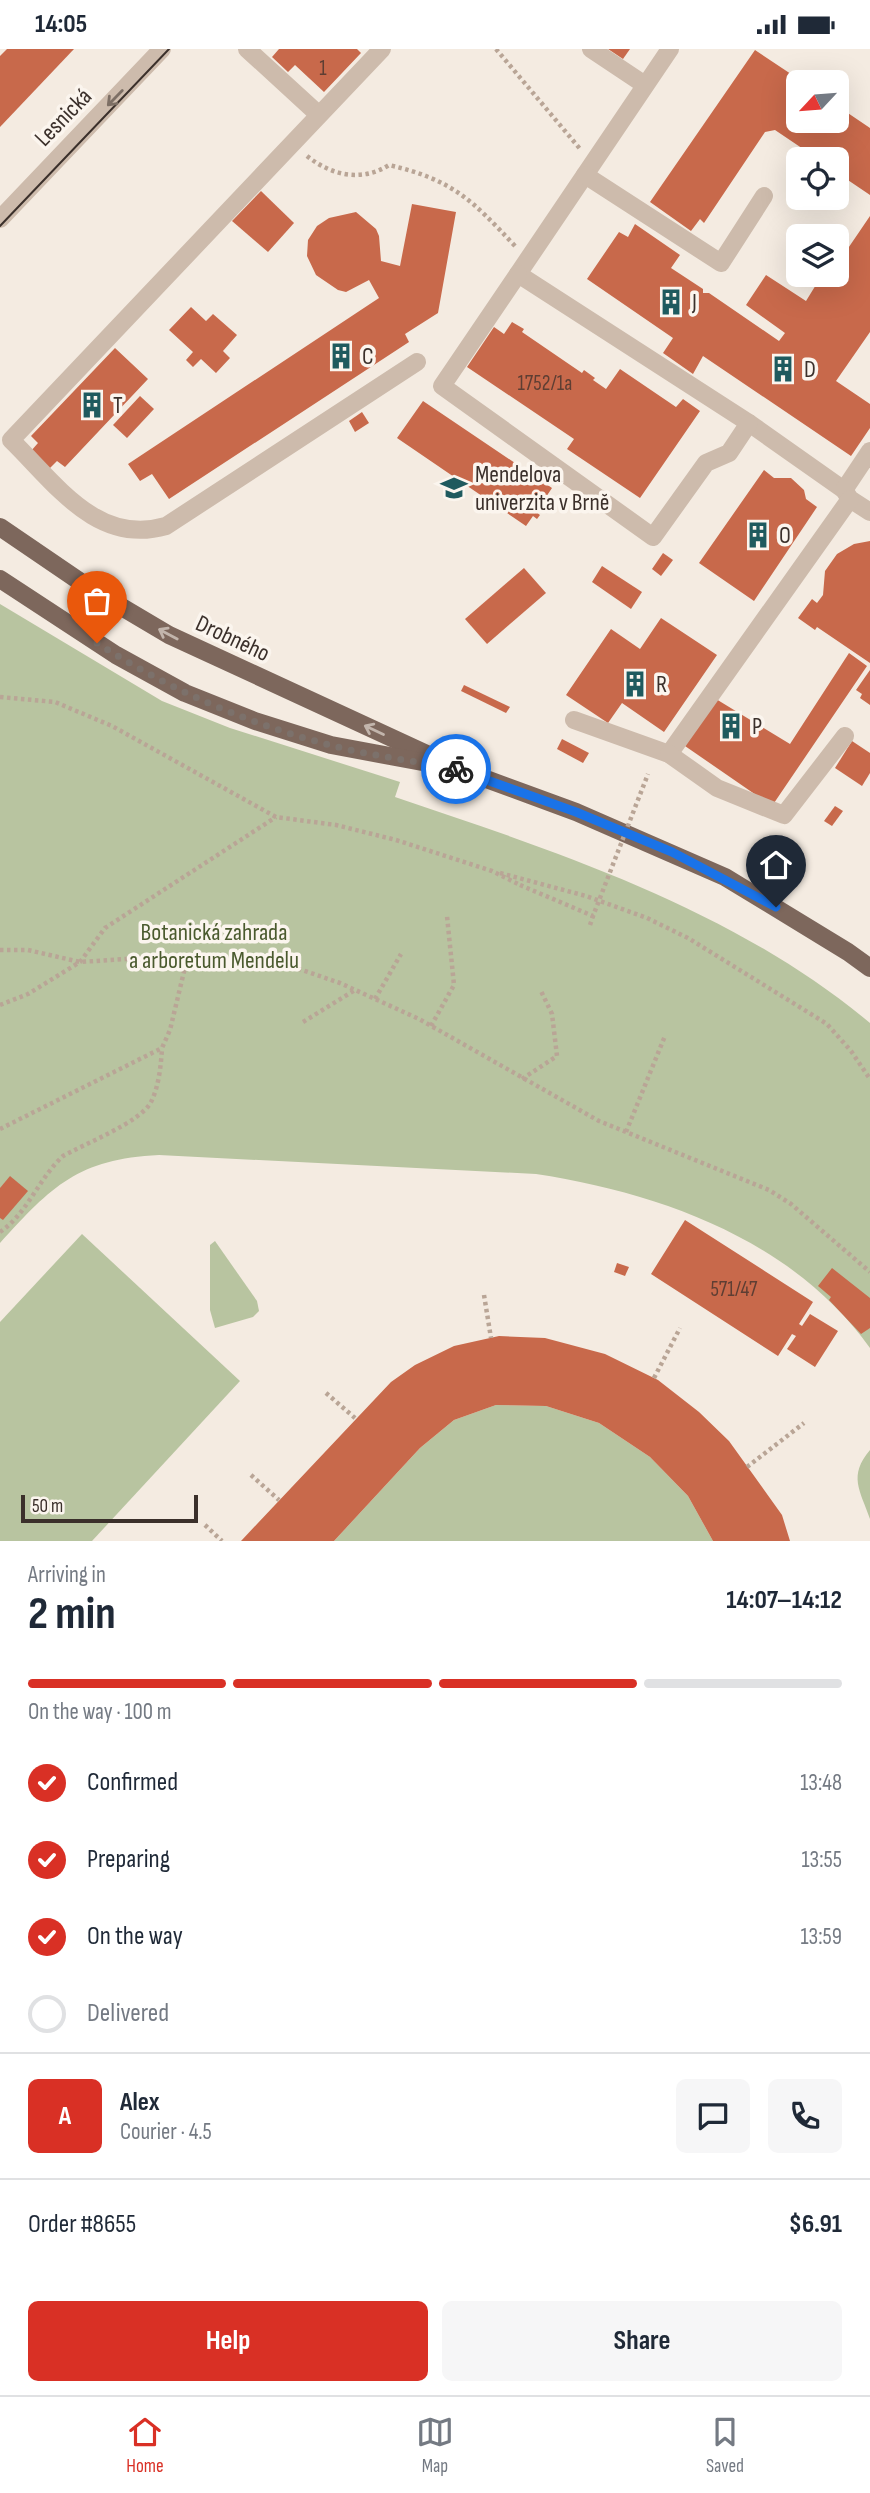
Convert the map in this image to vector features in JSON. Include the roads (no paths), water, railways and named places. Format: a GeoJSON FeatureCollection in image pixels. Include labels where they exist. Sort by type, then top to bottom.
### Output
{"type":"FeatureCollection","features":[{"type":"Feature","properties":{"kind":"main road","name":"Drobného"},"geometry":{"type":"LineString","coordinates":[[0,527],[88,587],[169,635],[459,769],[576,812],[714,872],[797,920],[870,968]]}},
{"type":"Feature","properties":{"kind":"main road","name":"Drobného"},"geometry":{"type":"LineString","coordinates":[[0,579],[116,655],[186,693],[255,721],[331,745],[459,769]]}},
{"type":"Feature","properties":{"kind":"street","name":"Lesnická"},"geometry":{"type":"LineString","coordinates":[[0,219],[162,49]]}},
{"type":"Feature","properties":{"kind":"street"},"geometry":{"type":"LineString","coordinates":[[247,49],[318,114]]}},
{"type":"Feature","properties":{"kind":"street"},"geometry":{"type":"LineString","coordinates":[[382,49],[6,435],[88,514],[116,529],[145,532],[166,526],[417,362]]}},
{"type":"Feature","properties":{"kind":"street"},"geometry":{"type":"LineString","coordinates":[[591,49],[645,86]]}},
{"type":"Feature","properties":{"kind":"street"},"geometry":{"type":"LineString","coordinates":[[670,49],[442,386],[653,537],[706,463],[729,453],[749,423]]}},
{"type":"Feature","properties":{"kind":"street"},"geometry":{"type":"LineString","coordinates":[[589,170],[721,263],[764,196]]}},
{"type":"Feature","properties":{"kind":"street"},"geometry":{"type":"LineString","coordinates":[[519,274],[749,423],[870,512]]}},
{"type":"Feature","properties":{"kind":"street"},"geometry":{"type":"LineString","coordinates":[[669,754],[847,494],[870,451]]}},
{"type":"Feature","properties":{"kind":"street"},"geometry":{"type":"LineString","coordinates":[[574,720],[669,754],[718,787],[784,815],[845,736]]}},
{"type":"Feature","properties":{"kind":"tram line"},"geometry":{"type":"LineString","coordinates":[[0,226],[169,49]]}},
{"type":"Feature","properties":{"kind":"place","name":"J"},"geometry":{"type":"Point","coordinates":[671,302]}},
{"type":"Feature","properties":{"kind":"place","name":"C"},"geometry":{"type":"Point","coordinates":[341,356]}},
{"type":"Feature","properties":{"kind":"place","name":"D"},"geometry":{"type":"Point","coordinates":[783,369]}},
{"type":"Feature","properties":{"kind":"place","name":"T"},"geometry":{"type":"Point","coordinates":[92,405]}},
{"type":"Feature","properties":{"kind":"place","name":"Mendelova univerzita v Brně"},"geometry":{"type":"Point","coordinates":[454,488]}},
{"type":"Feature","properties":{"kind":"place","name":"O"},"geometry":{"type":"Point","coordinates":[758,535]}},
{"type":"Feature","properties":{"kind":"place","name":"R"},"geometry":{"type":"Point","coordinates":[635,684]}},
{"type":"Feature","properties":{"kind":"place","name":"P"},"geometry":{"type":"Point","coordinates":[731,726]}},
{"type":"Feature","properties":{"kind":"park label","name":"Botanická zahrada a arboretum Mendelu"},"geometry":{"type":"Point","coordinates":[214,946]}}]}
